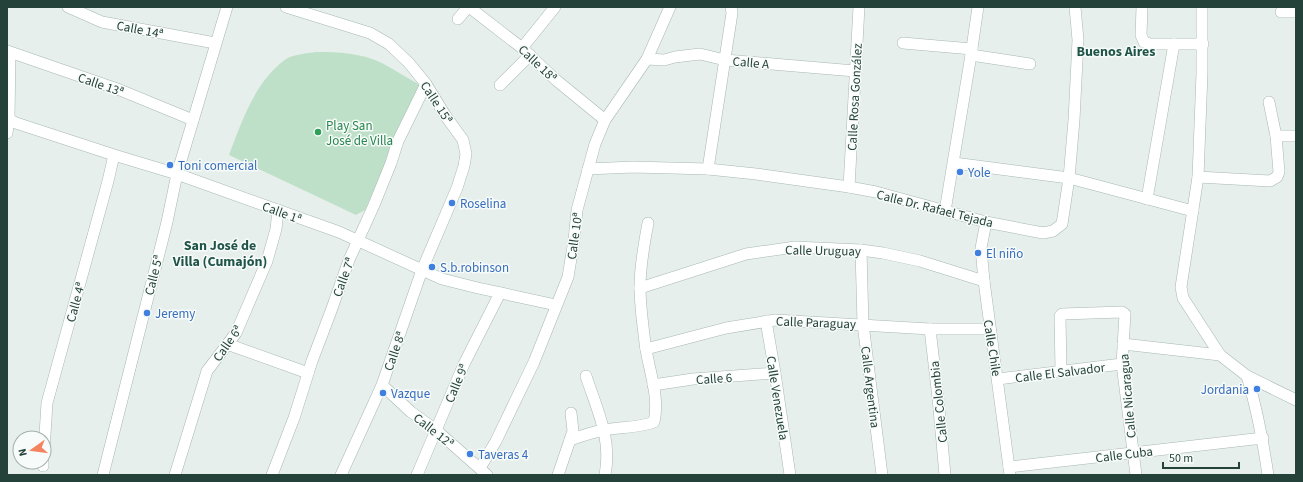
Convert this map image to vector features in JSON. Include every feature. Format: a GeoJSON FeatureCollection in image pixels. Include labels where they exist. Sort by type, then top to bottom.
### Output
{"type":"FeatureCollection","features":[{"type":"Feature","properties":{"kind":"street","name":"Calle 14ª"},"geometry":{"type":"LineString","coordinates":[[68,7],[102,22],[216,43]]}},
{"type":"Feature","properties":{"kind":"street","name":"Calle 5ª"},"geometry":{"type":"LineString","coordinates":[[103,475],[177,174],[227,7]]}},
{"type":"Feature","properties":{"kind":"street","name":"Calle 15ª"},"geometry":{"type":"LineString","coordinates":[[286,7],[323,12],[370,33],[389,44],[409,63],[426,84],[445,115],[463,140],[466,154],[457,188],[422,270]]}},
{"type":"Feature","properties":{"kind":"street"},"geometry":{"type":"LineString","coordinates":[[458,19],[468,7]]}},
{"type":"Feature","properties":{"kind":"street","name":"Calle 18ª"},"geometry":{"type":"LineString","coordinates":[[468,7],[526,51],[556,80],[605,120]]}},
{"type":"Feature","properties":{"kind":"street"},"geometry":{"type":"LineString","coordinates":[[500,85],[526,51],[555,7]]}},
{"type":"Feature","properties":{"kind":"street","name":"Calle 10ª"},"geometry":{"type":"LineString","coordinates":[[484,471],[496,441],[534,362],[568,277],[577,210],[595,144],[605,120],[647,59],[670,7]]}},
{"type":"Feature","properties":{"kind":"street"},"geometry":{"type":"LineString","coordinates":[[708,169],[725,60],[731,7]]}},
{"type":"Feature","properties":{"kind":"street","name":"Calle Rosa González"},"geometry":{"type":"LineString","coordinates":[[849,187],[859,7]]}},
{"type":"Feature","properties":{"kind":"street"},"geometry":{"type":"LineString","coordinates":[[946,211],[978,7]]}},
{"type":"Feature","properties":{"kind":"street","name":"Calle Dr. Rafael Tejada"},"geometry":{"type":"LineString","coordinates":[[588,169],[633,166],[708,169],[756,174],[876,192],[986,222],[1043,232],[1052,231],[1062,224],[1069,178],[1074,120],[1078,40],[1075,7]]}},
{"type":"Feature","properties":{"kind":"street"},"geometry":{"type":"LineString","coordinates":[[1142,7],[1141,35],[1144,42],[1150,44],[1203,44]]}},
{"type":"Feature","properties":{"kind":"street"},"geometry":{"type":"LineString","coordinates":[[1202,7],[1203,44],[1198,178],[1181,287],[1183,298],[1220,355],[1247,376],[1296,400]]}},
{"type":"Feature","properties":{"kind":"street"},"geometry":{"type":"LineString","coordinates":[[1281,12],[1296,12]]}},
{"type":"Feature","properties":{"kind":"street"},"geometry":{"type":"LineString","coordinates":[[903,43],[971,52],[1030,64]]}},
{"type":"Feature","properties":{"kind":"street"},"geometry":{"type":"LineString","coordinates":[[1148,199],[1174,44]]}},
{"type":"Feature","properties":{"kind":"street"},"geometry":{"type":"LineString","coordinates":[[7,133],[8,52]]}},
{"type":"Feature","properties":{"kind":"street","name":"Calle 13ª"},"geometry":{"type":"LineString","coordinates":[[8,52],[120,90],[193,120]]}},
{"type":"Feature","properties":{"kind":"street","name":"Calle A"},"geometry":{"type":"LineString","coordinates":[[647,59],[664,60],[700,54],[725,60],[855,71]]}},
{"type":"Feature","properties":{"kind":"street","name":"Calle 7ª"},"geometry":{"type":"LineString","coordinates":[[272,475],[294,418],[308,373],[349,260],[391,163],[398,141],[426,84]]}},
{"type":"Feature","properties":{"kind":"street"},"geometry":{"type":"LineString","coordinates":[[1198,178],[1270,181],[1276,177],[1279,172],[1276,136],[1269,102]]}},
{"type":"Feature","properties":{"kind":"street","name":"Calle 1ª"},"geometry":{"type":"LineString","coordinates":[[8,119],[114,155],[177,174],[339,232],[358,242],[442,279],[556,305]]}},
{"type":"Feature","properties":{"kind":"street"},"geometry":{"type":"LineString","coordinates":[[1276,136],[1296,136]]}},
{"type":"Feature","properties":{"kind":"street","name":"Calle 4ª"},"geometry":{"type":"LineString","coordinates":[[45,430],[47,403],[114,155]]}},
{"type":"Feature","properties":{"kind":"street"},"geometry":{"type":"LineString","coordinates":[[954,163],[1069,178],[1193,211]]}},
{"type":"Feature","properties":{"kind":"street","name":"Calle 6ª"},"geometry":{"type":"LineString","coordinates":[[175,475],[207,371],[236,333],[267,261],[276,229],[278,210]]}},
{"type":"Feature","properties":{"kind":"street","name":"Calle Chile"},"geometry":{"type":"LineString","coordinates":[[986,222],[981,248],[984,281],[1010,471]]}},
{"type":"Feature","properties":{"kind":"street"},"geometry":{"type":"LineString","coordinates":[[570,440],[604,430],[620,429],[654,422],[656,412],[653,384],[646,349],[640,288],[643,252],[648,223]]}},
{"type":"Feature","properties":{"kind":"street","name":"Calle Uruguay"},"geometry":{"type":"LineString","coordinates":[[640,288],[746,254],[795,247],[861,250],[883,253],[920,261],[984,281]]}},
{"type":"Feature","properties":{"kind":"street","name":"Calle Argentina"},"geometry":{"type":"LineString","coordinates":[[861,250],[863,324],[882,475]]}},
{"type":"Feature","properties":{"kind":"street","name":"Calle 8ª"},"geometry":{"type":"LineString","coordinates":[[341,475],[382,385],[422,270]]}},
{"type":"Feature","properties":{"kind":"street","name":"Calle 9ª"},"geometry":{"type":"LineString","coordinates":[[417,475],[464,364],[500,293]]}},
{"type":"Feature","properties":{"kind":"street","name":"Calle Nicaragua"},"geometry":{"type":"LineString","coordinates":[[1062,371],[1060,316],[1062,314],[1122,312],[1126,316],[1122,364],[1136,475]]}},
{"type":"Feature","properties":{"kind":"street","name":"Calle Paraguay"},"geometry":{"type":"LineString","coordinates":[[646,349],[726,328],[775,320],[930,328],[990,329]]}},
{"type":"Feature","properties":{"kind":"street","name":"Calle Venezuela"},"geometry":{"type":"LineString","coordinates":[[766,321],[790,475]]}},
{"type":"Feature","properties":{"kind":"street","name":"Calle Colombia"},"geometry":{"type":"LineString","coordinates":[[930,328],[945,475]]}},
{"type":"Feature","properties":{"kind":"street"},"geometry":{"type":"LineString","coordinates":[[227,344],[308,373]]}},
{"type":"Feature","properties":{"kind":"street"},"geometry":{"type":"LineString","coordinates":[[1123,344],[1220,355]]}},
{"type":"Feature","properties":{"kind":"street","name":"Calle El Salvador"},"geometry":{"type":"LineString","coordinates":[[998,379],[1122,364]]}},
{"type":"Feature","properties":{"kind":"street","name":"Calle 6"},"geometry":{"type":"LineString","coordinates":[[653,384],[693,379],[775,373]]}},
{"type":"Feature","properties":{"kind":"street"},"geometry":{"type":"LineString","coordinates":[[586,376],[604,430],[607,455],[604,475]]}},
{"type":"Feature","properties":{"kind":"street"},"geometry":{"type":"LineString","coordinates":[[1247,376],[1256,405],[1263,438],[1268,475]]}},
{"type":"Feature","properties":{"kind":"street","name":"Calle 12ª"},"geometry":{"type":"LineString","coordinates":[[382,385],[411,412],[436,430],[484,471]]}},
{"type":"Feature","properties":{"kind":"street"},"geometry":{"type":"LineString","coordinates":[[558,475],[573,431],[571,412]]}},
{"type":"Feature","properties":{"kind":"street","name":"Calle Cuba"},"geometry":{"type":"LineString","coordinates":[[1010,471],[1133,453],[1263,438]]}},
{"type":"Feature","properties":{"kind":"green space","name":"Play San José de Villa"},"geometry":{"type":"Polygon","coordinates":[[[316,52],[341,53],[366,57],[382,63],[420,85],[365,210],[356,215],[229,155],[251,102],[266,78],[286,59],[296,55],[316,52]]]}},
{"type":"Feature","properties":{"kind":"place","name":"Play San José de Villa"},"geometry":{"type":"Point","coordinates":[318,132]}},
{"type":"Feature","properties":{"kind":"place","name":"Toni comercial"},"geometry":{"type":"Point","coordinates":[170,165]}},
{"type":"Feature","properties":{"kind":"place","name":"Yole"},"geometry":{"type":"Point","coordinates":[960,172]}},
{"type":"Feature","properties":{"kind":"place","name":"Roselina"},"geometry":{"type":"Point","coordinates":[452,203]}},
{"type":"Feature","properties":{"kind":"place","name":"El niño"},"geometry":{"type":"Point","coordinates":[978,253]}},
{"type":"Feature","properties":{"kind":"place","name":"S.b.robinson"},"geometry":{"type":"Point","coordinates":[432,267]}},
{"type":"Feature","properties":{"kind":"place","name":"Jeremy"},"geometry":{"type":"Point","coordinates":[147,313]}},
{"type":"Feature","properties":{"kind":"place","name":"Jordania"},"geometry":{"type":"Point","coordinates":[1257,389]}},
{"type":"Feature","properties":{"kind":"place","name":"Vazque"},"geometry":{"type":"Point","coordinates":[383,393]}},
{"type":"Feature","properties":{"kind":"place","name":"Taveras 4"},"geometry":{"type":"Point","coordinates":[470,454]}},
{"type":"Feature","properties":{"kind":"district","name":"Buenos Aires"},"geometry":{"type":"Point","coordinates":[1116,51]}},
{"type":"Feature","properties":{"kind":"district","name":"San José de Villa (Cumajón)"},"geometry":{"type":"Point","coordinates":[220,254]}}]}
